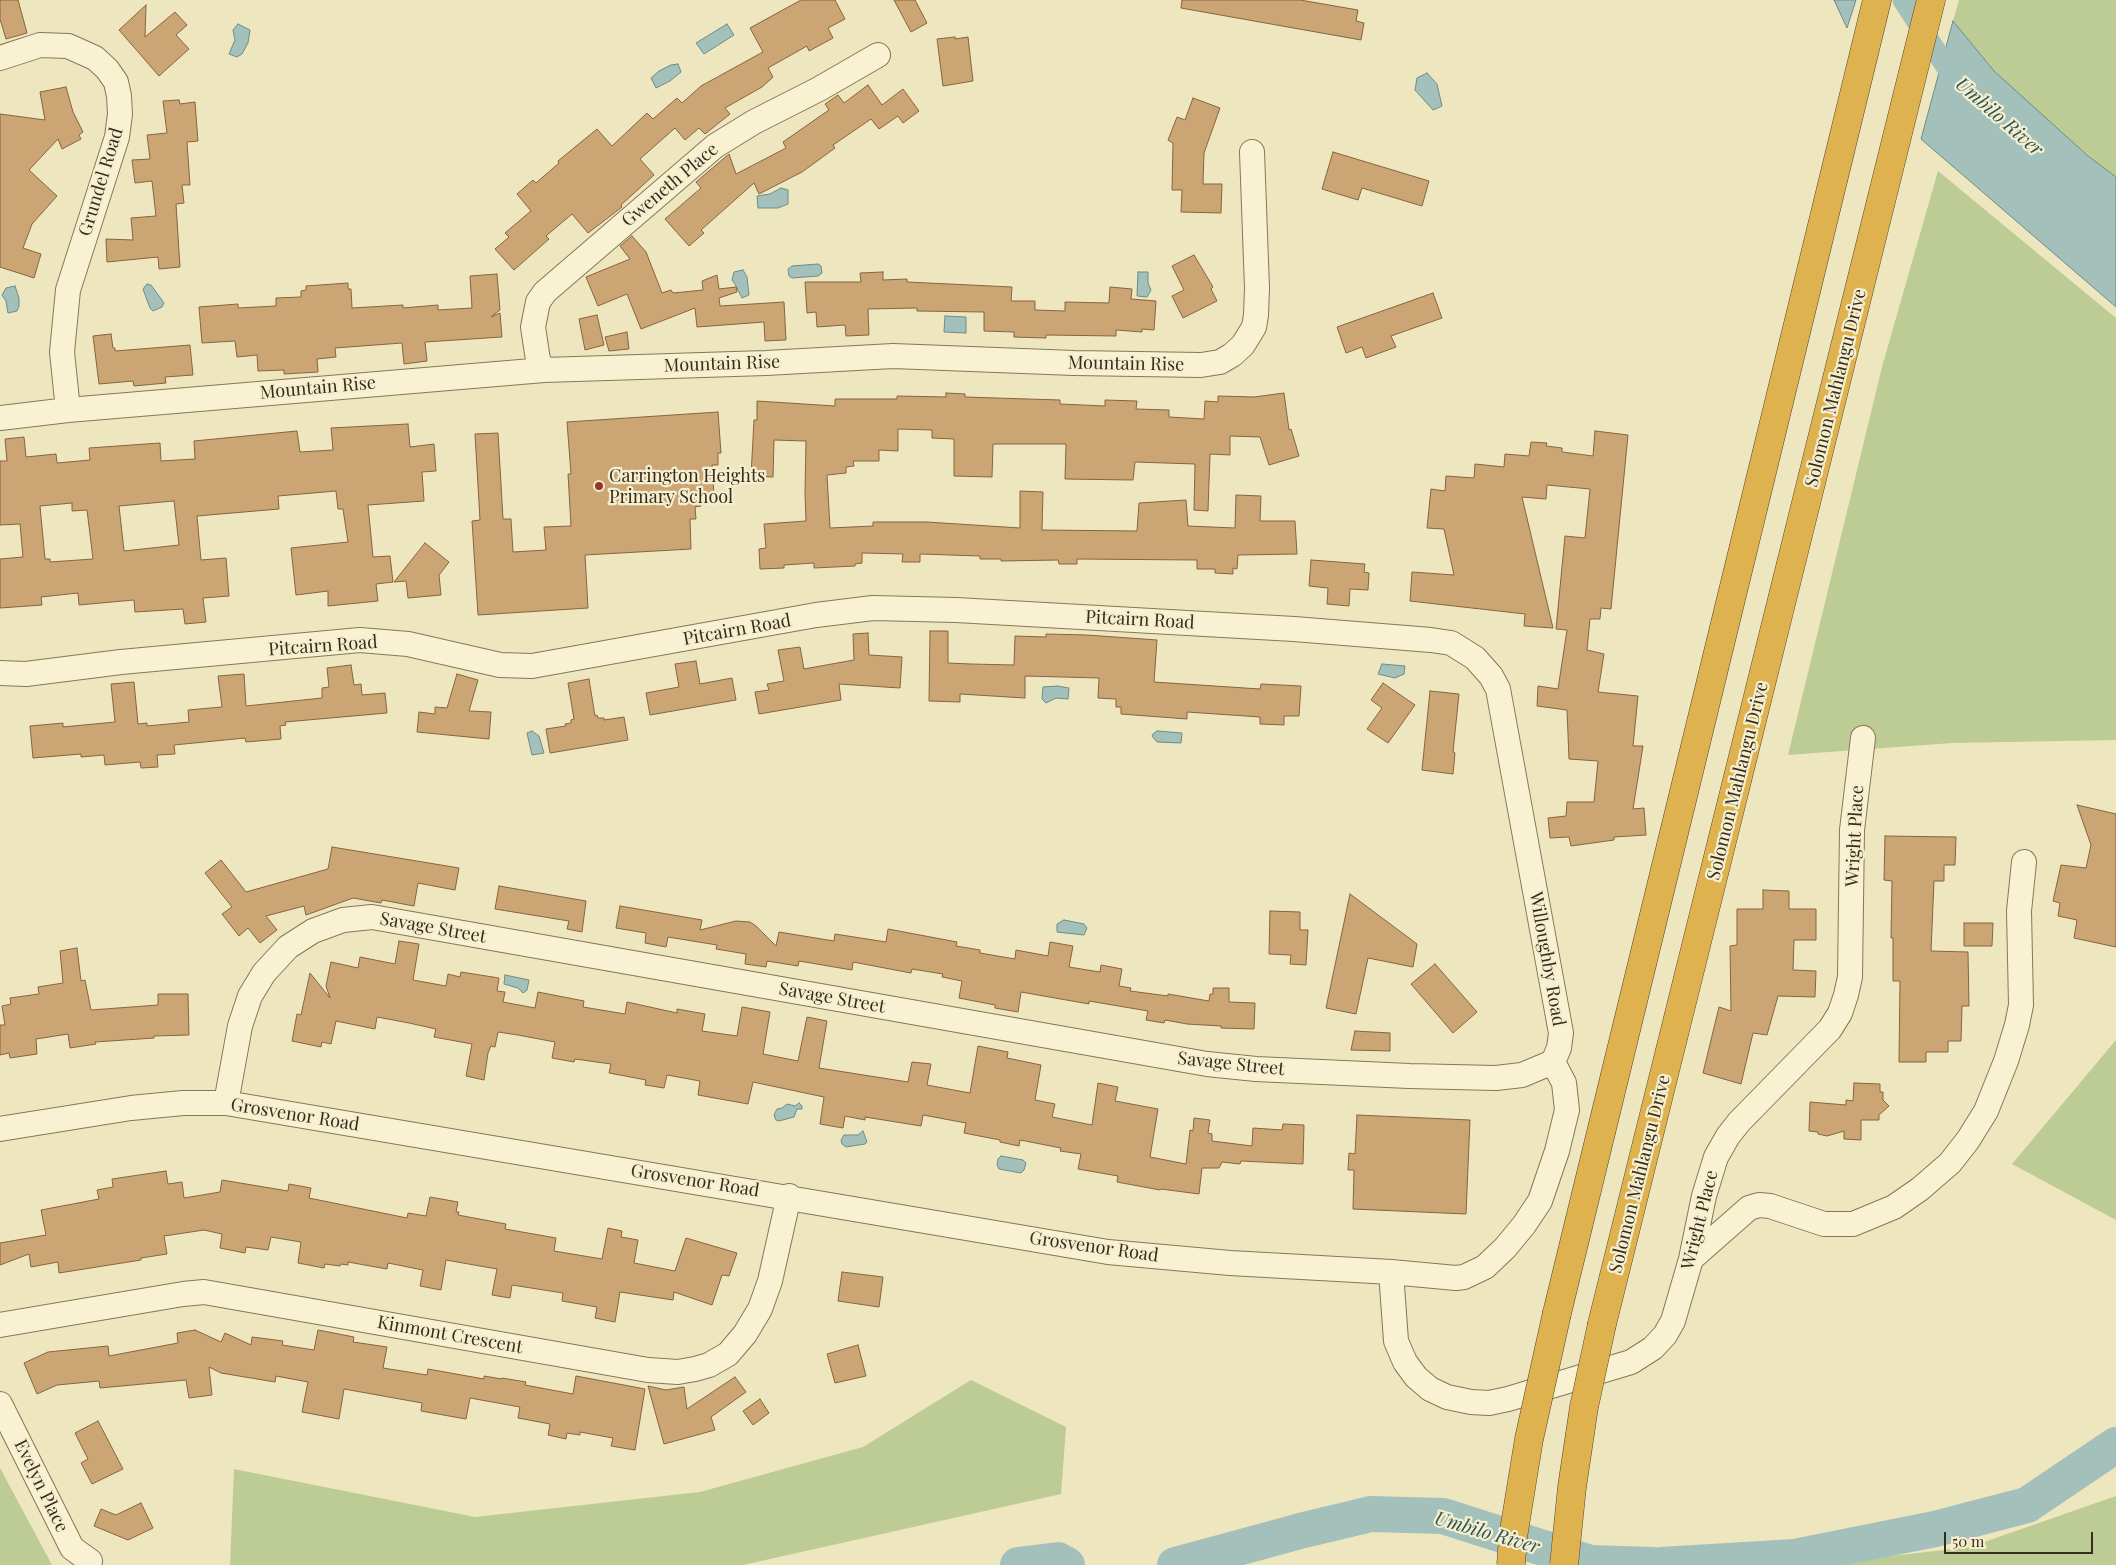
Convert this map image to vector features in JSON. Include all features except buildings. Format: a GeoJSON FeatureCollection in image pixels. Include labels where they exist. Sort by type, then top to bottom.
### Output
{"type":"FeatureCollection","features":[{"type":"Feature","properties":{"kind":"highway"},"geometry":{"type":"LineString","coordinates":[[1511,1565],[1513,1537],[1529,1439],[1557,1313],[1877,0]]}},
{"type":"Feature","properties":{"kind":"highway","name":"Solomon Mahlangu Drive"},"geometry":{"type":"LineString","coordinates":[[1564,1565],[1572,1486],[1584,1407],[1602,1324],[1931,0]]}},
{"type":"Feature","properties":{"kind":"street","name":"Grundel Road"},"geometry":{"type":"LineString","coordinates":[[0,58],[40,45],[68,46],[95,58],[107,69],[116,82],[119,96],[120,114],[117,136],[68,290],[62,352],[68,410]]}},
{"type":"Feature","properties":{"kind":"street","name":"Gweneth Place"},"geometry":{"type":"LineString","coordinates":[[544,370],[538,360],[533,327],[538,302],[545,292],[715,146],[754,122],[878,55]]}},
{"type":"Feature","properties":{"kind":"street","name":"Mountain Rise"},"geometry":{"type":"LineString","coordinates":[[0,418],[68,410],[544,370],[766,363],[893,356],[1084,363],[1201,365],[1220,362],[1232,355],[1243,345],[1254,327],[1256,315],[1257,270],[1252,152]]}},
{"type":"Feature","properties":{"kind":"street","name":"Pitcairn Road"},"geometry":{"type":"LineString","coordinates":[[0,673],[26,674],[121,662],[216,655],[360,640],[408,644],[500,665],[532,666],[816,615],[873,608],[956,610],[1304,629],[1451,643],[1475,658]]}},
{"type":"Feature","properties":{"kind":"street","name":"Willoughby Road"},"geometry":{"type":"LineString","coordinates":[[1475,658],[1491,676],[1498,689],[1561,1032],[1559,1048],[1553,1062]]}},
{"type":"Feature","properties":{"kind":"street","name":"Wright Place"},"geometry":{"type":"LineString","coordinates":[[1391,1272],[1396,1341],[1405,1362],[1416,1378],[1430,1389],[1447,1397],[1489,1403],[1508,1399],[1631,1362],[1641,1356],[1665,1335],[1673,1321],[1691,1259],[1709,1175],[1728,1136],[1830,1029],[1840,1013],[1846,995],[1850,977],[1852,830],[1863,738]]}},
{"type":"Feature","properties":{"kind":"street"},"geometry":{"type":"LineString","coordinates":[[1691,1259],[1749,1208],[1759,1205],[1770,1206],[1824,1224],[1853,1224],[1894,1208],[1920,1190],[1950,1163],[1968,1140],[1986,1111],[2006,1061],[2017,1025],[2021,1005],[2019,912],[2024,862]]}},
{"type":"Feature","properties":{"kind":"street","name":"Savage Street"},"geometry":{"type":"LineString","coordinates":[[226,1103],[240,1026],[250,996],[264,973],[288,947],[313,931],[343,920],[372,917],[1207,1064],[1256,1069],[1496,1078],[1522,1075],[1553,1062]]}},
{"type":"Feature","properties":{"kind":"street"},"geometry":{"type":"LineString","coordinates":[[1391,1272],[1456,1278],[1464,1277],[1485,1267],[1505,1248],[1524,1225],[1540,1201],[1557,1152],[1567,1110],[1567,1095],[1564,1082],[1553,1062]]}},
{"type":"Feature","properties":{"kind":"street","name":"Grosvenor Road"},"geometry":{"type":"LineString","coordinates":[[0,1129],[131,1108],[183,1103],[226,1103],[789,1196],[1108,1252],[1230,1263],[1391,1272]]}},
{"type":"Feature","properties":{"kind":"street","name":"Kinmont Crescent"},"geometry":{"type":"LineString","coordinates":[[0,1325],[204,1292],[648,1370],[678,1372],[709,1365],[728,1354],[745,1334],[760,1309],[770,1281],[789,1196]]}},
{"type":"Feature","properties":{"kind":"street","name":"Evelyn Place"},"geometry":{"type":"LineString","coordinates":[[0,1404],[72,1548],[90,1561]]}},
{"type":"Feature","properties":{"kind":"green space"},"geometry":{"type":"Polygon","coordinates":[[[1959,0],[2116,0],[2116,177],[2059,134],[1994,71],[1953,21],[1959,0]]]}},
{"type":"Feature","properties":{"kind":"green space"},"geometry":{"type":"Polygon","coordinates":[[[1938,171],[2116,318],[2116,740],[1952,743],[1788,755],[1882,367],[1938,171]]]}},
{"type":"Feature","properties":{"kind":"green space"},"geometry":{"type":"Polygon","coordinates":[[[2116,1040],[2116,1220],[2012,1164],[2116,1040]]]}},
{"type":"Feature","properties":{"kind":"green space"},"geometry":{"type":"Polygon","coordinates":[[[971,1380],[1066,1427],[1061,1494],[743,1565],[230,1565],[234,1469],[475,1517],[700,1492],[863,1447],[971,1380]]]}},
{"type":"Feature","properties":{"kind":"green space"},"geometry":{"type":"Polygon","coordinates":[[[0,1468],[52,1565],[0,1565],[0,1468]]]}},
{"type":"Feature","properties":{"kind":"green space"},"geometry":{"type":"Polygon","coordinates":[[[2116,1496],[2116,1565],[1813,1565],[1970,1547],[2116,1496]]]}},
{"type":"Feature","properties":{"kind":"water"},"geometry":{"type":"Polygon","coordinates":[[[1834,0],[1856,0],[1847,28],[1834,0]]]}},
{"type":"Feature","properties":{"kind":"water"},"geometry":{"type":"Polygon","coordinates":[[[1953,21],[1994,71],[2088,156],[2116,177],[2116,307],[1921,139],[1953,21]]]}},
{"type":"Feature","properties":{"kind":"water"},"geometry":{"type":"Polygon","coordinates":[[[238,24],[250,30],[248,43],[242,54],[237,57],[229,54],[235,40],[233,30],[238,24]]]}},
{"type":"Feature","properties":{"kind":"water"},"geometry":{"type":"Polygon","coordinates":[[[727,24],[734,35],[704,54],[696,43],[727,24]]]}},
{"type":"Feature","properties":{"kind":"water"},"geometry":{"type":"Polygon","coordinates":[[[678,64],[681,72],[670,81],[656,88],[651,78],[659,71],[678,64]]]}},
{"type":"Feature","properties":{"kind":"water"},"geometry":{"type":"Polygon","coordinates":[[[1427,73],[1437,84],[1442,106],[1433,110],[1415,90],[1417,78],[1427,73]]]}},
{"type":"Feature","properties":{"kind":"water"},"geometry":{"type":"Polygon","coordinates":[[[781,188],[788,190],[788,204],[778,208],[758,208],[757,196],[770,194],[781,188]]]}},
{"type":"Feature","properties":{"kind":"water"},"geometry":{"type":"Polygon","coordinates":[[[818,264],[821,266],[822,273],[818,276],[792,278],[789,276],[788,269],[792,266],[818,264]]]}},
{"type":"Feature","properties":{"kind":"water"},"geometry":{"type":"Polygon","coordinates":[[[743,270],[747,277],[749,295],[742,298],[732,280],[734,272],[743,270]]]}},
{"type":"Feature","properties":{"kind":"water"},"geometry":{"type":"Polygon","coordinates":[[[1138,272],[1148,272],[1148,283],[1151,290],[1147,297],[1137,296],[1138,272]]]}},
{"type":"Feature","properties":{"kind":"water"},"geometry":{"type":"Polygon","coordinates":[[[147,284],[151,285],[164,303],[162,307],[153,311],[143,289],[147,284]]]}},
{"type":"Feature","properties":{"kind":"water"},"geometry":{"type":"Polygon","coordinates":[[[15,286],[19,298],[19,306],[17,311],[8,313],[6,301],[2,295],[6,288],[15,286]]]}},
{"type":"Feature","properties":{"kind":"water"},"geometry":{"type":"Polygon","coordinates":[[[945,316],[966,317],[966,333],[944,332],[945,316]]]}},
{"type":"Feature","properties":{"kind":"water"},"geometry":{"type":"Polygon","coordinates":[[[1382,664],[1405,666],[1404,674],[1395,678],[1378,674],[1382,664]]]}},
{"type":"Feature","properties":{"kind":"water"},"geometry":{"type":"Polygon","coordinates":[[[1057,686],[1069,688],[1068,699],[1056,698],[1046,703],[1042,699],[1043,687],[1057,686]]]}},
{"type":"Feature","properties":{"kind":"water"},"geometry":{"type":"Polygon","coordinates":[[[532,731],[539,736],[544,753],[532,755],[527,733],[532,731]]]}},
{"type":"Feature","properties":{"kind":"water"},"geometry":{"type":"Polygon","coordinates":[[[1157,731],[1182,733],[1181,743],[1157,742],[1152,736],[1157,731]]]}},
{"type":"Feature","properties":{"kind":"water"},"geometry":{"type":"Polygon","coordinates":[[[1064,920],[1084,924],[1087,928],[1084,935],[1057,932],[1057,924],[1064,920]]]}},
{"type":"Feature","properties":{"kind":"water"},"geometry":{"type":"Polygon","coordinates":[[[505,975],[529,980],[527,990],[523,993],[518,988],[504,984],[505,975]]]}},
{"type":"Feature","properties":{"kind":"water"},"geometry":{"type":"Polygon","coordinates":[[[799,1103],[802,1109],[797,1109],[794,1117],[776,1120],[774,1115],[777,1109],[787,1104],[795,1106],[799,1103]]]}},
{"type":"Feature","properties":{"kind":"water"},"geometry":{"type":"Polygon","coordinates":[[[863,1131],[867,1142],[865,1144],[846,1147],[842,1144],[841,1140],[844,1135],[858,1135],[863,1131]]]}},
{"type":"Feature","properties":{"kind":"water"},"geometry":{"type":"Polygon","coordinates":[[[1001,1156],[1023,1160],[1026,1163],[1024,1170],[1021,1173],[999,1169],[997,1165],[998,1159],[1001,1156]]]}},
{"type":"Feature","properties":{"kind":"waterway","name":"Umbilo River"},"geometry":{"type":"LineString","coordinates":[[1903,0],[1958,85]]}},
{"type":"Feature","properties":{"kind":"waterway","name":"Umbilo River"},"geometry":{"type":"LineString","coordinates":[[1661,1565],[1795,1557],[1935,1529],[2027,1505],[2116,1445]]}},
{"type":"Feature","properties":{"kind":"waterway","name":"Umbilo River"},"geometry":{"type":"LineString","coordinates":[[1175,1565],[1371,1514],[1443,1516],[1590,1563],[1653,1565]]}},
{"type":"Feature","properties":{"kind":"waterway"},"geometry":{"type":"LineString","coordinates":[[1018,1565],[1058,1560],[1067,1565]]}},
{"type":"Feature","properties":{"kind":"place","name":"Carrington Heights Primary School"},"geometry":{"type":"Point","coordinates":[599,486]}}]}
